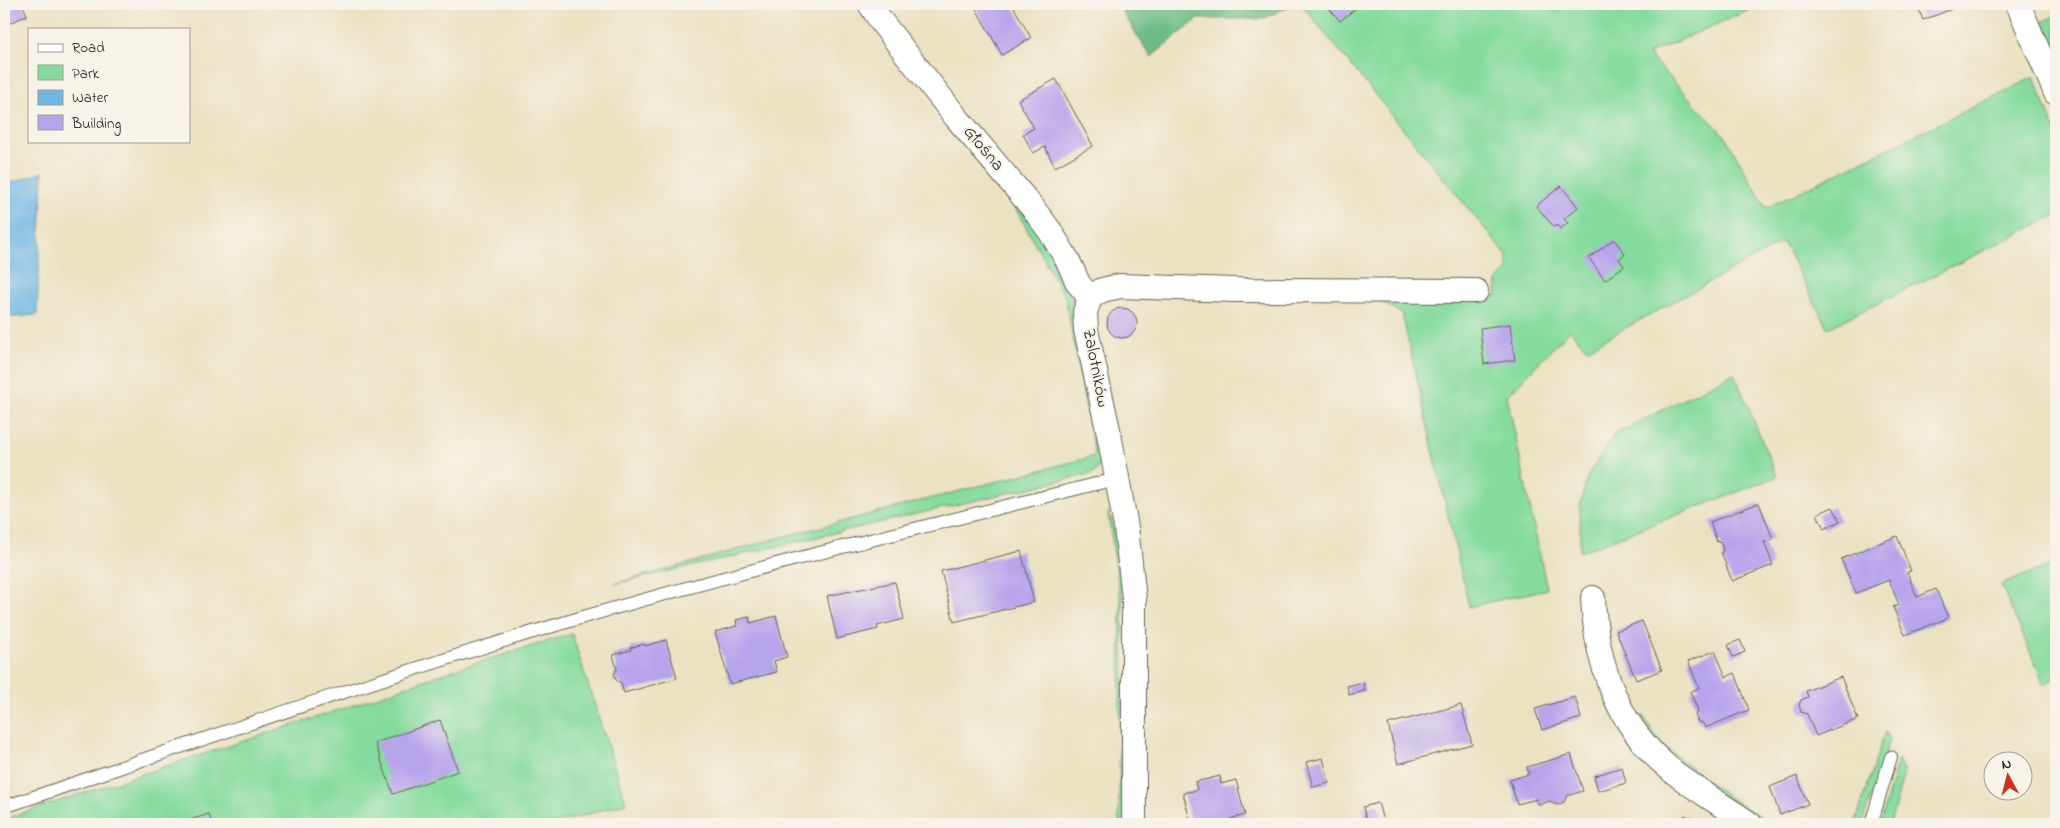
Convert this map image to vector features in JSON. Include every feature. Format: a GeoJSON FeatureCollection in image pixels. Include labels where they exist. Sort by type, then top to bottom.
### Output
{"type":"FeatureCollection","features":[{"type":"Feature","properties":{"kind":"street","name":"Głośna"},"geometry":{"type":"LineString","coordinates":[[870,4],[883,24],[956,117],[1050,231],[1068,261],[1078,283],[1090,298]]}},
{"type":"Feature","properties":{"kind":"street"},"geometry":{"type":"LineString","coordinates":[[2018,4],[2056,93]]}},
{"type":"Feature","properties":{"kind":"street"},"geometry":{"type":"LineString","coordinates":[[1090,298],[1102,290],[1120,286],[1234,290],[1476,291]]}},
{"type":"Feature","properties":{"kind":"street","name":"Zalotników"},"geometry":{"type":"LineString","coordinates":[[1090,298],[1085,312],[1086,330],[1109,434],[1126,527],[1134,599],[1134,824]]}},
{"type":"Feature","properties":{"kind":"street"},"geometry":{"type":"LineString","coordinates":[[1593,598],[1594,623],[1601,660],[1610,687],[1632,727],[1645,745],[1672,770],[1750,824]]}},
{"type":"Feature","properties":{"kind":"lane"},"geometry":{"type":"LineString","coordinates":[[4,807],[336,695],[566,622],[790,560],[1116,479]]}},
{"type":"Feature","properties":{"kind":"lane"},"geometry":{"type":"LineString","coordinates":[[1871,824],[1891,757]]}},
{"type":"Feature","properties":{"kind":"green space"},"geometry":{"type":"Polygon","coordinates":[[[1117,4],[1294,4],[1263,19],[1198,19],[1151,57],[1117,4]]]}},
{"type":"Feature","properties":{"kind":"green space"},"geometry":{"type":"Polygon","coordinates":[[[1301,4],[1763,4],[1648,54],[1725,136],[1766,208],[2034,77],[2056,132],[2056,215],[1828,328],[1783,242],[1587,349],[1570,330],[1507,396],[1547,589],[1469,607],[1402,314],[1380,301],[1388,296],[1496,297],[1497,281],[1508,269],[1507,256],[1301,4]]]}},
{"type":"Feature","properties":{"kind":"green space"},"geometry":{"type":"Polygon","coordinates":[[[2056,15],[2056,58],[2042,22],[2056,15]]]}},
{"type":"Feature","properties":{"kind":"green space"},"geometry":{"type":"Polygon","coordinates":[[[1006,192],[1036,222],[1061,267],[1073,299],[1102,454],[1099,466],[1094,473],[614,584],[782,537],[1095,456],[1065,297],[1006,192]]]}},
{"type":"Feature","properties":{"kind":"green space"},"geometry":{"type":"Polygon","coordinates":[[[1734,373],[1777,477],[1580,552],[1580,504],[1588,475],[1614,435],[1734,373]]]}},
{"type":"Feature","properties":{"kind":"green space"},"geometry":{"type":"Polygon","coordinates":[[[1108,512],[1115,528],[1122,568],[1126,824],[1119,824],[1121,603],[1108,512]]]}},
{"type":"Feature","properties":{"kind":"green space"},"geometry":{"type":"Polygon","coordinates":[[[2056,563],[2056,678],[2044,684],[2001,585],[2056,563]]]}},
{"type":"Feature","properties":{"kind":"green space"},"geometry":{"type":"Polygon","coordinates":[[[572,634],[626,803],[554,824],[4,824],[4,819],[342,709],[453,670],[572,634]]]}},
{"type":"Feature","properties":{"kind":"green space"},"geometry":{"type":"Polygon","coordinates":[[[1643,715],[1659,742],[1727,796],[1773,824],[1765,824],[1725,798],[1653,741],[1642,721],[1643,715]]]}},
{"type":"Feature","properties":{"kind":"green space"},"geometry":{"type":"Polygon","coordinates":[[[1885,731],[1889,740],[1862,824],[1855,824],[1885,731]]]}},
{"type":"Feature","properties":{"kind":"green space"},"geometry":{"type":"Polygon","coordinates":[[[1898,760],[1904,773],[1890,824],[1880,824],[1898,760]]]}},
{"type":"Feature","properties":{"kind":"water"},"geometry":{"type":"Polygon","coordinates":[[[43,172],[37,315],[4,318],[4,185],[43,172]]]}},
{"type":"Feature","properties":{"kind":"building"},"geometry":{"type":"Polygon","coordinates":[[[4,4],[22,4],[27,15],[4,26],[4,4]]]}},
{"type":"Feature","properties":{"kind":"building"},"geometry":{"type":"Polygon","coordinates":[[[980,4],[1012,4],[1031,38],[1002,55],[975,7],[980,4]]]}},
{"type":"Feature","properties":{"kind":"building"},"geometry":{"type":"Polygon","coordinates":[[[1329,4],[1361,4],[1340,21],[1327,6],[1329,4]]]}},
{"type":"Feature","properties":{"kind":"building"},"geometry":{"type":"Polygon","coordinates":[[[1917,4],[1959,4],[1960,6],[1923,20],[1917,4]]]}},
{"type":"Feature","properties":{"kind":"building"},"geometry":{"type":"Polygon","coordinates":[[[1056,79],[1093,146],[1055,167],[1045,147],[1033,153],[1023,134],[1034,128],[1018,100],[1056,79]]]}},
{"type":"Feature","properties":{"kind":"building"},"geometry":{"type":"Polygon","coordinates":[[[1561,186],[1578,207],[1564,219],[1568,223],[1560,229],[1557,225],[1554,227],[1536,206],[1561,186]]]}},
{"type":"Feature","properties":{"kind":"building"},"geometry":{"type":"Polygon","coordinates":[[[1614,239],[1625,254],[1619,259],[1624,266],[1605,280],[1589,258],[1614,239]]]}},
{"type":"Feature","properties":{"kind":"building"},"geometry":{"type":"Polygon","coordinates":[[[1122,308],[1128,309],[1136,317],[1136,329],[1128,337],[1122,338],[1116,337],[1108,329],[1107,323],[1108,317],[1116,309],[1122,308]]]}},
{"type":"Feature","properties":{"kind":"building"},"geometry":{"type":"Polygon","coordinates":[[[1510,324],[1515,360],[1484,364],[1480,328],[1510,324]]]}},
{"type":"Feature","properties":{"kind":"building"},"geometry":{"type":"Polygon","coordinates":[[[1759,503],[1773,539],[1764,542],[1773,565],[1732,581],[1721,552],[1723,551],[1722,546],[1720,541],[1717,542],[1710,522],[1759,503]]]}},
{"type":"Feature","properties":{"kind":"building"},"geometry":{"type":"Polygon","coordinates":[[[1833,507],[1840,521],[1824,529],[1817,514],[1833,507]]]}},
{"type":"Feature","properties":{"kind":"building"},"geometry":{"type":"Polygon","coordinates":[[[1897,536],[1911,571],[1907,572],[1917,597],[1936,589],[1948,618],[1905,635],[1893,607],[1899,605],[1889,580],[1856,593],[1841,559],[1897,536]]]}},
{"type":"Feature","properties":{"kind":"building"},"geometry":{"type":"Polygon","coordinates":[[[1021,551],[1034,602],[954,622],[941,571],[1021,551]]]}},
{"type":"Feature","properties":{"kind":"building"},"geometry":{"type":"Polygon","coordinates":[[[895,582],[904,619],[877,626],[878,629],[837,639],[827,596],[895,582]]]}},
{"type":"Feature","properties":{"kind":"building"},"geometry":{"type":"Polygon","coordinates":[[[776,616],[787,657],[774,661],[777,672],[730,684],[715,632],[737,626],[736,620],[749,617],[750,623],[776,616]]]}},
{"type":"Feature","properties":{"kind":"building"},"geometry":{"type":"Polygon","coordinates":[[[1642,621],[1662,670],[1636,680],[1616,631],[1642,621]]]}},
{"type":"Feature","properties":{"kind":"building"},"geometry":{"type":"Polygon","coordinates":[[[666,640],[677,678],[624,693],[621,683],[616,680],[614,674],[617,669],[613,655],[644,644],[645,646],[666,640]]]}},
{"type":"Feature","properties":{"kind":"building"},"geometry":{"type":"Polygon","coordinates":[[[1740,640],[1745,652],[1733,657],[1728,645],[1740,640]]]}},
{"type":"Feature","properties":{"kind":"building"},"geometry":{"type":"Polygon","coordinates":[[[1715,651],[1726,677],[1735,673],[1749,710],[1705,728],[1703,723],[1698,722],[1695,715],[1698,710],[1690,692],[1699,688],[1688,661],[1715,651]]]}},
{"type":"Feature","properties":{"kind":"building"},"geometry":{"type":"Polygon","coordinates":[[[1841,677],[1858,719],[1816,736],[1807,714],[1801,712],[1799,705],[1801,700],[1808,697],[1806,691],[1841,677]]]}},
{"type":"Feature","properties":{"kind":"building"},"geometry":{"type":"Polygon","coordinates":[[[1363,682],[1365,691],[1349,695],[1347,686],[1363,682]]]}},
{"type":"Feature","properties":{"kind":"building"},"geometry":{"type":"Polygon","coordinates":[[[1575,697],[1581,718],[1542,730],[1535,709],[1575,697]]]}},
{"type":"Feature","properties":{"kind":"building"},"geometry":{"type":"Polygon","coordinates":[[[1461,705],[1472,744],[1398,764],[1388,724],[1461,705]]]}},
{"type":"Feature","properties":{"kind":"building"},"geometry":{"type":"Polygon","coordinates":[[[440,720],[458,771],[393,794],[375,743],[440,720]]]}},
{"type":"Feature","properties":{"kind":"building"},"geometry":{"type":"Polygon","coordinates":[[[1571,754],[1583,791],[1567,796],[1564,802],[1557,805],[1550,801],[1539,805],[1537,799],[1517,804],[1510,780],[1529,774],[1527,767],[1571,754]]]}},
{"type":"Feature","properties":{"kind":"building"},"geometry":{"type":"Polygon","coordinates":[[[1323,758],[1329,783],[1313,787],[1306,762],[1323,758]]]}},
{"type":"Feature","properties":{"kind":"building"},"geometry":{"type":"Polygon","coordinates":[[[1622,767],[1626,783],[1598,791],[1594,776],[1622,767]]]}},
{"type":"Feature","properties":{"kind":"building"},"geometry":{"type":"Polygon","coordinates":[[[1220,776],[1221,784],[1236,780],[1245,815],[1230,819],[1232,824],[1191,824],[1183,793],[1197,790],[1195,782],[1220,776]]]}},
{"type":"Feature","properties":{"kind":"building"},"geometry":{"type":"Polygon","coordinates":[[[1797,776],[1808,804],[1780,815],[1770,787],[1797,776]]]}},
{"type":"Feature","properties":{"kind":"building"},"geometry":{"type":"Polygon","coordinates":[[[1378,803],[1384,824],[1367,824],[1363,807],[1378,803]]]}},
{"type":"Feature","properties":{"kind":"building"},"geometry":{"type":"Polygon","coordinates":[[[209,814],[212,824],[191,824],[190,820],[209,814]]]}},
{"type":"Feature","properties":{"kind":"building"},"geometry":{"type":"Polygon","coordinates":[[[1686,815],[1691,824],[1668,824],[1675,821],[1686,815]]]}}]}
